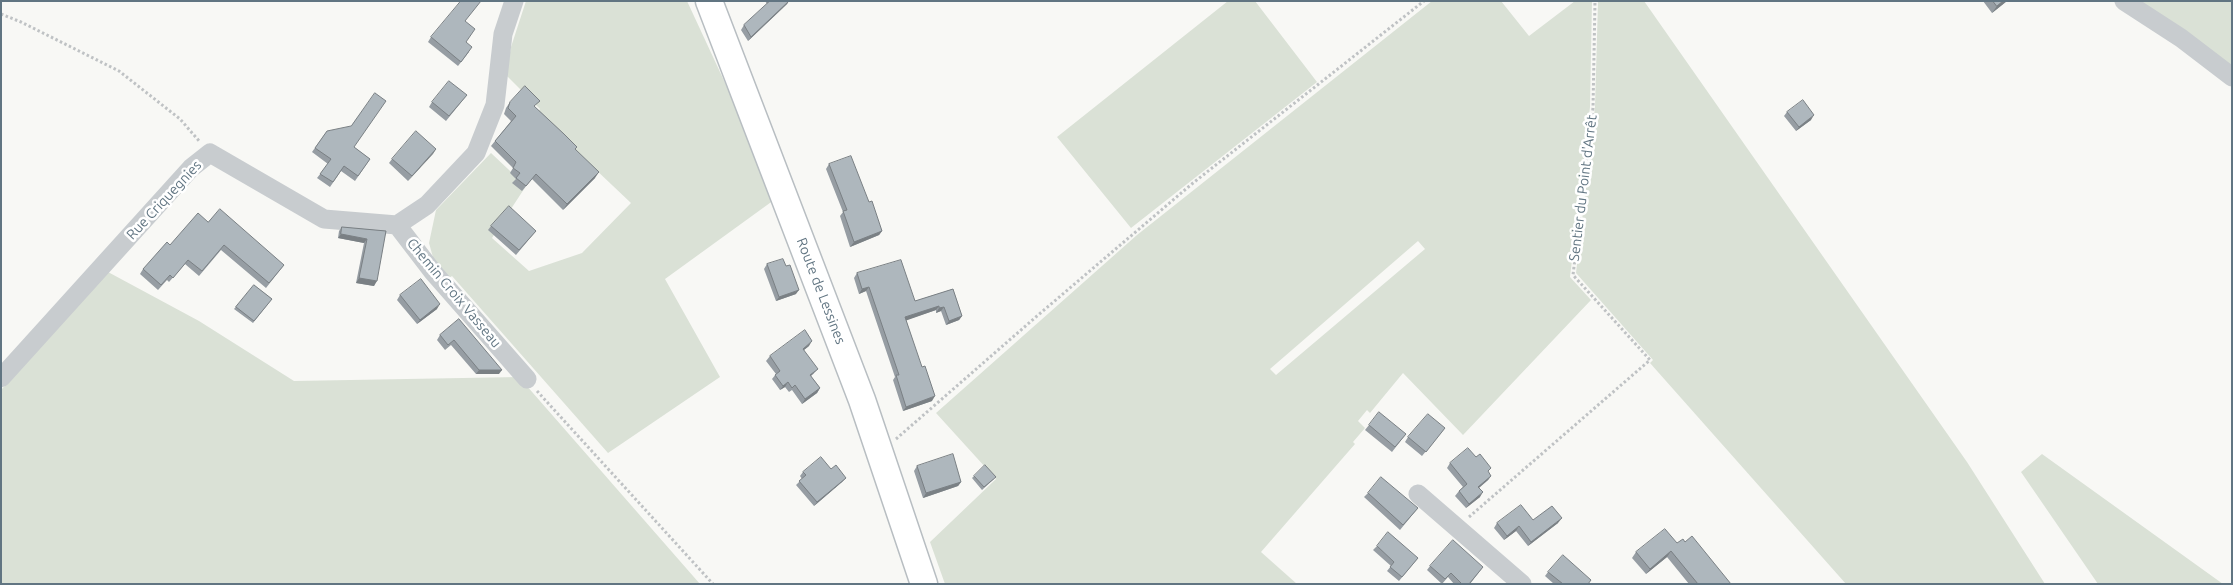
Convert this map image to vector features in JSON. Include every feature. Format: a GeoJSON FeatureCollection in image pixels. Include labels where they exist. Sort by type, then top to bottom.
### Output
{"type":"FeatureCollection","features":[{"type":"Feature","properties":{"kind":"main road","name":"Route de Lessines"},"geometry":{"type":"LineString","coordinates":[[709,1],[881,453],[924,584]]}},
{"type":"Feature","properties":{"kind":"street","name":"Chemin Croix Vasseau"},"geometry":{"type":"LineString","coordinates":[[514,1],[503,34],[495,105],[476,153],[427,205],[398,225],[433,272],[527,379]]}},
{"type":"Feature","properties":{"kind":"street"},"geometry":{"type":"LineString","coordinates":[[2124,1],[2180,38],[2232,77]]}},
{"type":"Feature","properties":{"kind":"street","name":"Rue Criquegnies"},"geometry":{"type":"LineString","coordinates":[[1,378],[191,168],[210,153],[324,219],[398,225]]}},
{"type":"Feature","properties":{"kind":"street"},"geometry":{"type":"LineString","coordinates":[[1418,494],[1522,584]]}},
{"type":"Feature","properties":{"kind":"path"},"geometry":{"type":"LineString","coordinates":[[881,453],[1044,310],[1193,184],[1424,1]]}},
{"type":"Feature","properties":{"kind":"path","name":"Sentier du Point d'Arrêt"},"geometry":{"type":"LineString","coordinates":[[1458,528],[1650,360],[1573,275],[1593,108],[1595,1]]}},
{"type":"Feature","properties":{"kind":"path"},"geometry":{"type":"LineString","coordinates":[[1,14],[119,71],[180,119],[210,153]]}},
{"type":"Feature","properties":{"kind":"path"},"geometry":{"type":"LineString","coordinates":[[527,379],[713,584]]}},
{"type":"Feature","properties":{"kind":"shaded area"},"geometry":{"type":"Polygon","coordinates":[[[526,1],[687,1],[733,100],[774,200],[665,279],[720,377],[608,453],[452,276],[448,279],[434,261],[429,243],[436,210],[491,153],[526,186],[492,238],[529,271],[582,253],[631,203],[537,114],[540,109],[506,75],[511,47],[526,1]]]}},
{"type":"Feature","properties":{"kind":"shaded area"},"geometry":{"type":"Polygon","coordinates":[[[1228,1],[1255,1],[1317,82],[1131,228],[1057,137],[1228,1]]]}},
{"type":"Feature","properties":{"kind":"shaded area"},"geometry":{"type":"Polygon","coordinates":[[[1432,1],[1501,1],[1529,36],[1575,1],[1592,1],[1590,107],[1570,277],[1591,300],[1463,435],[1403,373],[1370,413],[1367,410],[1358,421],[1365,428],[1353,442],[1355,444],[1261,552],[1297,584],[945,584],[930,542],[996,479],[936,413],[1137,235],[1432,1]],[[1418,241],[1270,369],[1276,375],[1425,249],[1418,241]]]}},
{"type":"Feature","properties":{"kind":"shaded area"},"geometry":{"type":"Polygon","coordinates":[[[1598,1],[1644,1],[1967,462],[2045,584],[1846,584],[1650,363],[1653,360],[1576,273],[1595,107],[1598,1]]]}},
{"type":"Feature","properties":{"kind":"shaded area"},"geometry":{"type":"Polygon","coordinates":[[[2133,1],[2232,1],[2232,70],[2133,1]]]}},
{"type":"Feature","properties":{"kind":"shaded area"},"geometry":{"type":"Polygon","coordinates":[[[108,272],[199,321],[294,381],[519,377],[700,584],[1,584],[1,390],[108,272]]]}},
{"type":"Feature","properties":{"kind":"shaded area"},"geometry":{"type":"Polygon","coordinates":[[[2042,454],[2223,584],[2098,584],[2021,472],[2042,454]]]}},
{"type":"Feature","properties":{"kind":"building"},"geometry":{"type":"Polygon","coordinates":[[[461,1],[481,1],[465,21],[475,29],[466,42],[472,47],[461,62],[431,37],[461,1]]]}},
{"type":"Feature","properties":{"kind":"building"},"geometry":{"type":"Polygon","coordinates":[[[770,1],[789,1],[751,37],[744,25],[770,1]]]}},
{"type":"Feature","properties":{"kind":"building"},"geometry":{"type":"Polygon","coordinates":[[[1993,1],[2003,1],[1997,6],[1993,1]]]}},
{"type":"Feature","properties":{"kind":"building"},"geometry":{"type":"Polygon","coordinates":[[[449,81],[467,95],[449,116],[432,102],[449,81]]]}},
{"type":"Feature","properties":{"kind":"building"},"geometry":{"type":"Polygon","coordinates":[[[525,86],[540,101],[534,106],[577,147],[575,149],[599,172],[567,204],[536,174],[526,186],[516,178],[520,173],[513,168],[516,162],[495,141],[516,116],[508,108],[510,102],[525,86]]]}},
{"type":"Feature","properties":{"kind":"building"},"geometry":{"type":"Polygon","coordinates":[[[375,93],[386,101],[354,147],[370,159],[358,176],[344,166],[333,182],[320,174],[331,159],[315,148],[327,131],[351,126],[375,93]]]}},
{"type":"Feature","properties":{"kind":"building"},"geometry":{"type":"Polygon","coordinates":[[[1803,100],[1814,115],[1799,127],[1787,112],[1803,100]]]}},
{"type":"Feature","properties":{"kind":"building"},"geometry":{"type":"Polygon","coordinates":[[[416,131],[436,149],[412,176],[392,159],[416,131]]]}},
{"type":"Feature","properties":{"kind":"building"},"geometry":{"type":"Polygon","coordinates":[[[851,156],[869,202],[872,201],[882,231],[854,242],[843,211],[847,210],[829,164],[851,156]]]}},
{"type":"Feature","properties":{"kind":"building"},"geometry":{"type":"Polygon","coordinates":[[[509,206],[536,231],[519,250],[491,226],[509,206]]]}},
{"type":"Feature","properties":{"kind":"building"},"geometry":{"type":"Polygon","coordinates":[[[220,209],[284,265],[269,283],[224,245],[202,271],[188,260],[173,278],[170,275],[161,285],[143,269],[167,242],[170,245],[198,213],[208,222],[220,209]]]}},
{"type":"Feature","properties":{"kind":"building"},"geometry":{"type":"Polygon","coordinates":[[[342,227],[386,231],[377,281],[359,278],[367,239],[341,234],[342,227]]]}},
{"type":"Feature","properties":{"kind":"building"},"geometry":{"type":"Polygon","coordinates":[[[783,259],[786,266],[790,265],[799,290],[779,297],[767,264],[783,259]]]}},
{"type":"Feature","properties":{"kind":"building"},"geometry":{"type":"Polygon","coordinates":[[[901,260],[915,301],[953,289],[962,316],[949,321],[944,307],[939,308],[939,306],[905,317],[922,367],[925,366],[935,396],[906,407],[896,375],[899,375],[869,287],[862,289],[857,273],[901,260]]]}},
{"type":"Feature","properties":{"kind":"building"},"geometry":{"type":"Polygon","coordinates":[[[421,279],[440,304],[420,320],[400,295],[421,279]]]}},
{"type":"Feature","properties":{"kind":"building"},"geometry":{"type":"Polygon","coordinates":[[[254,285],[272,299],[254,321],[236,307],[254,285]]]}},
{"type":"Feature","properties":{"kind":"building"},"geometry":{"type":"Polygon","coordinates":[[[459,319],[502,370],[479,370],[454,340],[448,345],[440,335],[459,319]]]}},
{"type":"Feature","properties":{"kind":"building"},"geometry":{"type":"Polygon","coordinates":[[[805,330],[812,341],[803,349],[818,369],[810,375],[820,388],[805,399],[795,385],[792,388],[788,382],[783,386],[775,375],[780,371],[770,356],[805,330]]]}},
{"type":"Feature","properties":{"kind":"building"},"geometry":{"type":"Polygon","coordinates":[[[1379,412],[1406,434],[1395,447],[1369,425],[1379,412]]]}},
{"type":"Feature","properties":{"kind":"building"},"geometry":{"type":"Polygon","coordinates":[[[1428,414],[1445,428],[1426,452],[1408,437],[1428,414]]]}},
{"type":"Feature","properties":{"kind":"building"},"geometry":{"type":"Polygon","coordinates":[[[1468,448],[1476,457],[1480,454],[1491,468],[1488,471],[1491,476],[1478,487],[1483,492],[1469,504],[1459,491],[1467,484],[1450,463],[1468,448]]]}},
{"type":"Feature","properties":{"kind":"building"},"geometry":{"type":"Polygon","coordinates":[[[953,454],[961,482],[926,493],[917,466],[953,454]]]}},
{"type":"Feature","properties":{"kind":"building"},"geometry":{"type":"Polygon","coordinates":[[[821,457],[831,469],[836,465],[846,478],[817,502],[799,481],[806,475],[803,472],[821,457]]]}},
{"type":"Feature","properties":{"kind":"building"},"geometry":{"type":"Polygon","coordinates":[[[985,465],[996,477],[984,487],[974,476],[985,465]]]}},
{"type":"Feature","properties":{"kind":"building"},"geometry":{"type":"Polygon","coordinates":[[[1381,477],[1418,508],[1403,525],[1368,493],[1381,477]]]}},
{"type":"Feature","properties":{"kind":"building"},"geometry":{"type":"Polygon","coordinates":[[[1521,505],[1533,520],[1552,506],[1562,518],[1531,542],[1519,526],[1507,536],[1497,523],[1521,505]]]}},
{"type":"Feature","properties":{"kind":"building"},"geometry":{"type":"Polygon","coordinates":[[[1665,529],[1677,543],[1683,539],[1685,542],[1692,536],[1731,584],[1698,584],[1671,551],[1650,569],[1636,552],[1665,529]]]}},
{"type":"Feature","properties":{"kind":"building"},"geometry":{"type":"Polygon","coordinates":[[[1388,532],[1418,558],[1402,577],[1390,567],[1394,562],[1377,546],[1388,532]]]}},
{"type":"Feature","properties":{"kind":"building"},"geometry":{"type":"Polygon","coordinates":[[[1453,540],[1483,567],[1469,584],[1462,584],[1451,573],[1445,579],[1430,566],[1453,540]]]}},
{"type":"Feature","properties":{"kind":"building"},"geometry":{"type":"Polygon","coordinates":[[[1563,555],[1591,580],[1588,584],[1563,584],[1548,572],[1563,555]]]}}]}
